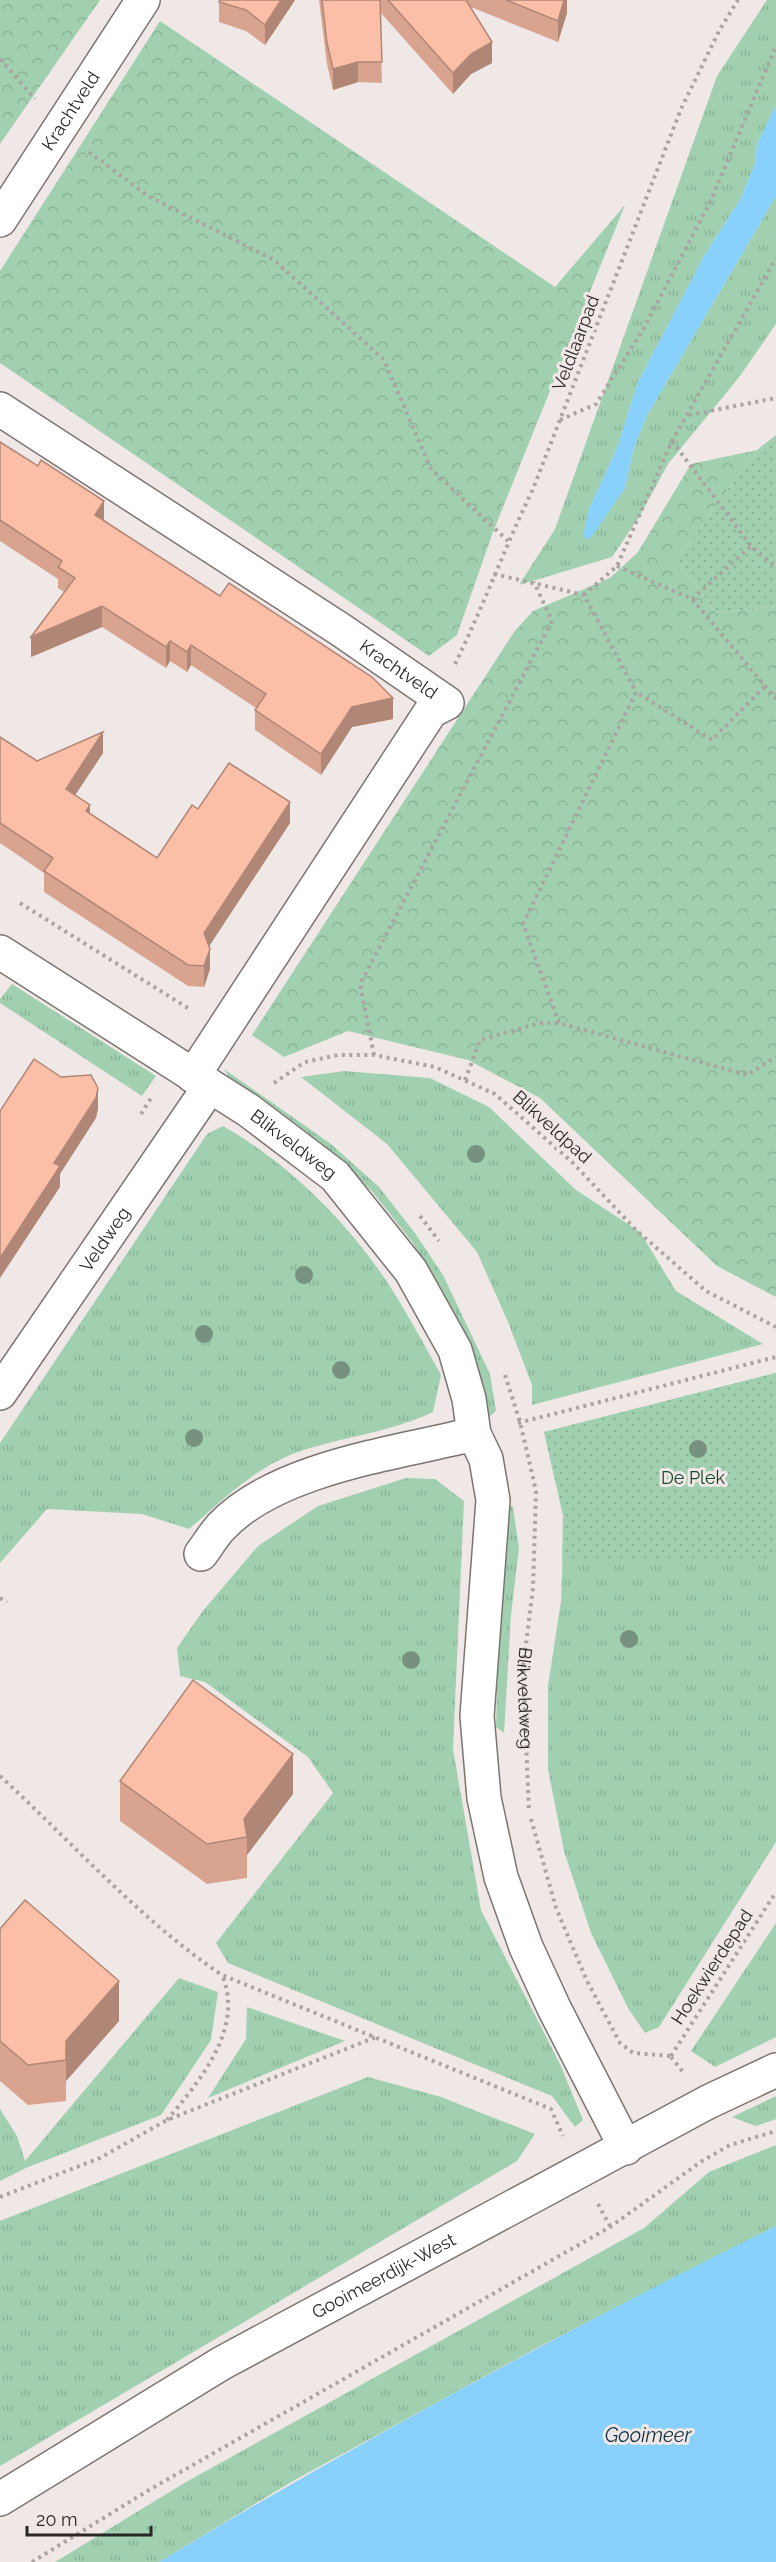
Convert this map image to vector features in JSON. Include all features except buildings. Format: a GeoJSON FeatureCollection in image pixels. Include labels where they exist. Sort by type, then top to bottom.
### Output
{"type":"FeatureCollection","features":[{"type":"Feature","properties":{"kind":"street","name":"Krachtveld"},"geometry":{"type":"LineString","coordinates":[[0,220],[143,0]]}},
{"type":"Feature","properties":{"kind":"street","name":"Krachtveld"},"geometry":{"type":"LineString","coordinates":[[0,409],[331,624],[447,703],[431,711],[192,1075]]}},
{"type":"Feature","properties":{"kind":"street","name":"Blikveldweg"},"geometry":{"type":"LineString","coordinates":[[0,952],[248,1110],[335,1176],[411,1271],[455,1350],[469,1400],[474,1434],[486,1459],[493,1500],[477,1716],[484,1798],[501,1877],[526,1947],[554,2008],[626,2148]]}},
{"type":"Feature","properties":{"kind":"street","name":"Veldweg"},"geometry":{"type":"LineString","coordinates":[[0,1393],[192,1075]]}},
{"type":"Feature","properties":{"kind":"street"},"geometry":{"type":"LineString","coordinates":[[201,1554],[220,1528],[253,1502],[291,1482],[343,1465],[474,1434]]}},
{"type":"Feature","properties":{"kind":"street","name":"Gooimeerdijk-West"},"geometry":{"type":"LineString","coordinates":[[0,2499],[222,2363],[708,2102],[776,2070]]}},
{"type":"Feature","properties":{"kind":"path","name":"Veldlaarpad"},"geometry":{"type":"LineString","coordinates":[[436,696],[475,624],[508,541],[533,489],[681,110],[719,31],[738,0]]}},
{"type":"Feature","properties":{"kind":"path"},"geometry":{"type":"LineString","coordinates":[[560,420],[596,404],[644,328],[711,200],[776,46]]}},
{"type":"Feature","properties":{"kind":"path"},"geometry":{"type":"LineString","coordinates":[[0,59],[59,129],[148,196],[274,260],[384,360],[431,469],[508,541]]}},
{"type":"Feature","properties":{"kind":"path"},"geometry":{"type":"LineString","coordinates":[[584,595],[617,566],[672,441],[776,258]]}},
{"type":"Feature","properties":{"kind":"path"},"geometry":{"type":"LineString","coordinates":[[688,415],[776,398]]}},
{"type":"Feature","properties":{"kind":"path"},"geometry":{"type":"LineString","coordinates":[[672,441],[751,546],[776,567]]}},
{"type":"Feature","properties":{"kind":"path"},"geometry":{"type":"LineString","coordinates":[[692,599],[751,546]]}},
{"type":"Feature","properties":{"kind":"path"},"geometry":{"type":"LineString","coordinates":[[617,566],[692,599],[776,699]]}},
{"type":"Feature","properties":{"kind":"path"},"geometry":{"type":"LineString","coordinates":[[494,574],[584,595],[636,692],[712,740],[765,686]]}},
{"type":"Feature","properties":{"kind":"path"},"geometry":{"type":"LineString","coordinates":[[374,1055],[360,984],[552,621],[534,582]]}},
{"type":"Feature","properties":{"kind":"path"},"geometry":{"type":"LineString","coordinates":[[559,1023],[523,924],[636,692]]}},
{"type":"Feature","properties":{"kind":"path"},"geometry":{"type":"LineString","coordinates":[[20,903],[192,1011]]}},
{"type":"Feature","properties":{"kind":"path"},"geometry":{"type":"LineString","coordinates":[[465,1081],[480,1040],[540,1023],[559,1023],[747,1075],[776,1057]]}},
{"type":"Feature","properties":{"kind":"path","name":"Blikveldpad"},"geometry":{"type":"LineString","coordinates":[[271,1086],[305,1062],[338,1055],[374,1055],[435,1068],[495,1094],[573,1163],[636,1230],[705,1291],[776,1327]]}},
{"type":"Feature","properties":{"kind":"path"},"geometry":{"type":"LineString","coordinates":[[139,1117],[192,1075]]}},
{"type":"Feature","properties":{"kind":"path"},"geometry":{"type":"LineString","coordinates":[[474,1434],[776,1357]]}},
{"type":"Feature","properties":{"kind":"path","name":"Blikveldweg"},"geometry":{"type":"LineString","coordinates":[[503,1371],[520,1422],[536,1491],[533,1588],[522,1668],[529,1813],[556,1908],[587,1981],[620,2043],[633,2053],[671,2056]]}},
{"type":"Feature","properties":{"kind":"path"},"geometry":{"type":"LineString","coordinates":[[0,1598],[7,1602]]}},
{"type":"Feature","properties":{"kind":"path"},"geometry":{"type":"LineString","coordinates":[[0,1776],[97,1871],[194,1955],[222,1975],[377,2036],[551,2109],[610,2227]]}},
{"type":"Feature","properties":{"kind":"path","name":"Hoekwierdepad"},"geometry":{"type":"LineString","coordinates":[[671,2056],[776,1892]]}},
{"type":"Feature","properties":{"kind":"path"},"geometry":{"type":"LineString","coordinates":[[167,2120],[201,2079],[218,2046],[229,2012],[228,1989],[222,1975]]}},
{"type":"Feature","properties":{"kind":"path"},"geometry":{"type":"LineString","coordinates":[[0,2198],[100,2158],[167,2120],[377,2036]]}},
{"type":"Feature","properties":{"kind":"path"},"geometry":{"type":"LineString","coordinates":[[32,2562],[149,2490],[610,2227],[702,2161],[730,2145],[776,2131]]}},
{"type":"Feature","properties":{"kind":"green space"},"geometry":{"type":"Polygon","coordinates":[[[0,0],[100,0],[0,144],[0,0]]]}},
{"type":"Feature","properties":{"kind":"green space"},"geometry":{"type":"Polygon","coordinates":[[[767,0],[776,0],[776,105],[757,144],[755,163],[741,198],[704,256],[638,382],[617,448],[589,509],[625,488],[633,451],[646,417],[776,196],[776,324],[740,376],[668,464],[639,517],[612,557],[519,585],[555,529],[717,76],[767,0]]]}},
{"type":"Feature","properties":{"kind":"green space"},"geometry":{"type":"Polygon","coordinates":[[[160,21],[555,287],[625,205],[493,532],[457,635],[429,656],[0,363],[0,271],[160,21]]]}},
{"type":"Feature","properties":{"kind":"green space"},"geometry":{"type":"Polygon","coordinates":[[[776,435],[776,606],[717,613],[676,560],[757,450],[776,435]]]}},
{"type":"Feature","properties":{"kind":"green space"},"geometry":{"type":"Polygon","coordinates":[[[757,450],[676,560],[717,613],[776,606],[776,1297],[717,1266],[540,1098],[468,1060],[348,1031],[284,1057],[252,1035],[514,632],[533,611],[610,578],[638,552],[691,464],[757,450]]]}},
{"type":"Feature","properties":{"kind":"green space"},"geometry":{"type":"Polygon","coordinates":[[[12,984],[156,1076],[142,1096],[0,1003],[0,999],[12,984]]]}},
{"type":"Feature","properties":{"kind":"green space"},"geometry":{"type":"Polygon","coordinates":[[[224,1069],[331,1144],[379,1187],[415,1233],[443,1275],[490,1374],[496,1411],[489,1417],[484,1386],[457,1324],[413,1243],[371,1190],[312,1137],[231,1080],[224,1069]]]}},
{"type":"Feature","properties":{"kind":"green space"},"geometry":{"type":"Polygon","coordinates":[[[344,1071],[430,1078],[489,1107],[576,1190],[640,1232],[676,1291],[763,1344],[532,1405],[532,1385],[508,1322],[477,1252],[387,1144],[301,1077],[344,1071]]]}},
{"type":"Feature","properties":{"kind":"green space"},"geometry":{"type":"Polygon","coordinates":[[[223,1126],[274,1160],[298,1180],[343,1224],[363,1248],[404,1308],[441,1375],[433,1412],[384,1430],[318,1446],[285,1457],[241,1484],[189,1529],[142,1514],[47,1509],[0,1563],[0,1443],[207,1134],[223,1126]]]}},
{"type":"Feature","properties":{"kind":"green space"},"geometry":{"type":"Polygon","coordinates":[[[776,1373],[776,1842],[659,2027],[645,2033],[628,2008],[591,1933],[564,1851],[548,1769],[548,1686],[561,1601],[564,1519],[544,1432],[776,1373]]]}},
{"type":"Feature","properties":{"kind":"green space","name":"De Plek"},"geometry":{"type":"Polygon","coordinates":[[[776,1373],[776,1560],[562,1561],[563,1515],[544,1432],[776,1373]]]}},
{"type":"Feature","properties":{"kind":"green space"},"geometry":{"type":"Polygon","coordinates":[[[406,1478],[435,1479],[464,1501],[453,1749],[481,1910],[560,2064],[583,2120],[575,2127],[552,2096],[228,1963],[216,1943],[333,1793],[308,1757],[205,1682],[180,1676],[177,1648],[202,1612],[258,1546],[318,1506],[406,1478]]]}},
{"type":"Feature","properties":{"kind":"green space"},"geometry":{"type":"Polygon","coordinates":[[[502,1505],[513,1507],[519,1548],[511,1615],[504,1733],[496,1727],[502,1505]]]}},
{"type":"Feature","properties":{"kind":"green space"},"geometry":{"type":"Polygon","coordinates":[[[776,1923],[776,2037],[715,2067],[691,2051],[776,1923]]]}},
{"type":"Feature","properties":{"kind":"green space"},"geometry":{"type":"Polygon","coordinates":[[[179,1978],[218,1992],[211,2040],[161,2115],[26,2168],[0,2181],[0,2109],[17,2136],[25,2161],[179,1978]]]}},
{"type":"Feature","properties":{"kind":"green space"},"geometry":{"type":"Polygon","coordinates":[[[247,2007],[345,2041],[208,2098],[246,2039],[247,2007]]]}},
{"type":"Feature","properties":{"kind":"green space"},"geometry":{"type":"Polygon","coordinates":[[[368,2077],[441,2097],[535,2134],[517,2161],[0,2466],[0,2221],[368,2077]]]}},
{"type":"Feature","properties":{"kind":"green space"},"geometry":{"type":"Polygon","coordinates":[[[776,2096],[776,2119],[756,2126],[732,2117],[776,2096]]]}},
{"type":"Feature","properties":{"kind":"green space"},"geometry":{"type":"Polygon","coordinates":[[[776,2145],[776,2226],[533,2350],[293,2481],[159,2562],[55,2562],[186,2482],[644,2228],[709,2172],[776,2145]]]}},
{"type":"Feature","properties":{"kind":"water"},"geometry":{"type":"Polygon","coordinates":[[[776,105],[776,196],[646,417],[633,451],[625,488],[590,539],[583,537],[589,509],[617,448],[638,382],[704,256],[741,198],[755,163],[757,144],[776,105]]]}},
{"type":"Feature","properties":{"kind":"water","name":"Gooimeer"},"geometry":{"type":"Polygon","coordinates":[[[776,2226],[776,2562],[159,2562],[311,2473],[464,2388],[619,2305],[776,2226]]]}}]}
